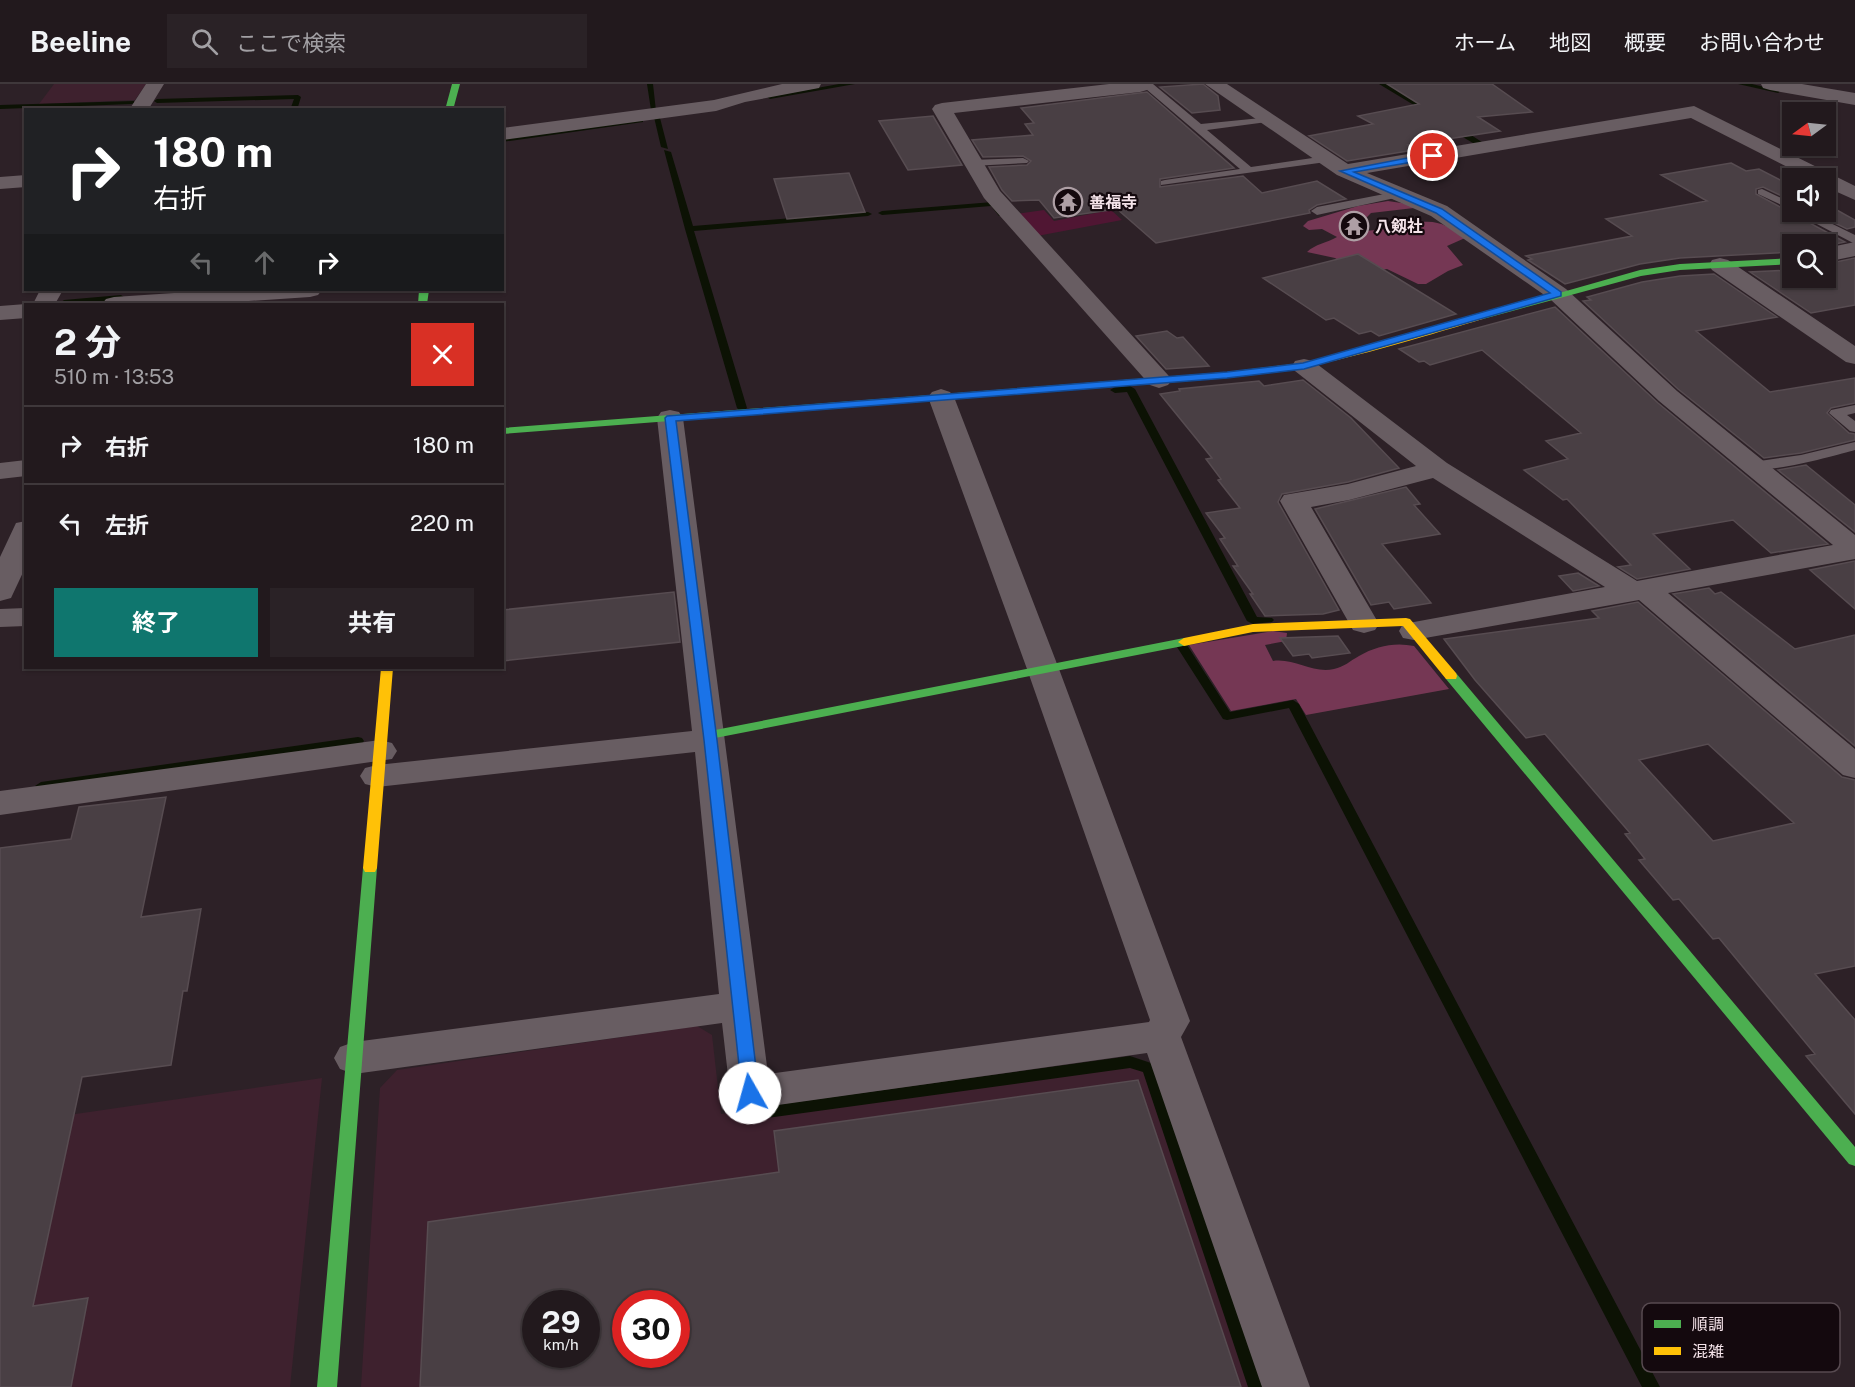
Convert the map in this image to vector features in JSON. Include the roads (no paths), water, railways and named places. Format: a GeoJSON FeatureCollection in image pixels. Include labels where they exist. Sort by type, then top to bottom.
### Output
{"type":"FeatureCollection","features":[{"type":"Feature","properties":{"kind":"street"},"geometry":{"type":"LineString","coordinates":[[139,108],[154,84]]}},
{"type":"Feature","properties":{"kind":"street"},"geometry":{"type":"LineString","coordinates":[[450,108],[456,84]]}},
{"type":"Feature","properties":{"kind":"street"},"geometry":{"type":"LineString","coordinates":[[504,134],[716,105],[742,97],[812,84]]}},
{"type":"Feature","properties":{"kind":"street"},"geometry":{"type":"LineString","coordinates":[[1214,84],[1344,171],[1439,211],[1558,294],[1668,396],[1855,549]]}},
{"type":"Feature","properties":{"kind":"street"},"geometry":{"type":"LineString","coordinates":[[1770,84],[1855,99]]}},
{"type":"Feature","properties":{"kind":"street"},"geometry":{"type":"LineString","coordinates":[[1142,85],[942,100],[942,109],[991,194],[1159,380]]}},
{"type":"Feature","properties":{"kind":"street"},"geometry":{"type":"LineString","coordinates":[[1344,171],[1694,112],[1803,168]]}},
{"type":"Feature","properties":{"kind":"street"},"geometry":{"type":"LineString","coordinates":[[0,183],[24,181]]}},
{"type":"Feature","properties":{"kind":"street"},"geometry":{"type":"LineString","coordinates":[[1836,184],[1855,194]]}},
{"type":"Feature","properties":{"kind":"street"},"geometry":{"type":"LineString","coordinates":[[1836,253],[1855,249]]}},
{"type":"Feature","properties":{"kind":"street"},"geometry":{"type":"LineString","coordinates":[[504,431],[1159,380],[1304,366],[1640,273],[1680,267],[1782,262]]}},
{"type":"Feature","properties":{"kind":"street"},"geometry":{"type":"LineString","coordinates":[[1720,265],[1855,357]]}},
{"type":"Feature","properties":{"kind":"street"},"geometry":{"type":"LineString","coordinates":[[142,303],[226,300],[302,291]]}},
{"type":"Feature","properties":{"kind":"street"},"geometry":{"type":"LineString","coordinates":[[0,313],[24,311]]}},
{"type":"Feature","properties":{"kind":"street"},"geometry":{"type":"LineString","coordinates":[[1304,366],[1437,470],[1640,591],[1855,767]]}},
{"type":"Feature","properties":{"kind":"street"},"geometry":{"type":"LineString","coordinates":[[941,397],[1043,669],[1170,1021],[1161,1036]]}},
{"type":"Feature","properties":{"kind":"street"},"geometry":{"type":"LineString","coordinates":[[670,418],[710,738],[750,1093],[1161,1036]]}},
{"type":"Feature","properties":{"kind":"street"},"geometry":{"type":"LineString","coordinates":[[0,471],[24,468]]}},
{"type":"Feature","properties":{"kind":"street"},"geometry":{"type":"LineString","coordinates":[[1364,624],[1294,501],[1349,492],[1437,470]]}},
{"type":"Feature","properties":{"kind":"street"},"geometry":{"type":"LineString","coordinates":[[0,592],[24,534]]}},
{"type":"Feature","properties":{"kind":"street"},"geometry":{"type":"LineString","coordinates":[[1413,631],[1640,591],[1855,549]]}},
{"type":"Feature","properties":{"kind":"street"},"geometry":{"type":"LineString","coordinates":[[0,618],[24,617]]}},
{"type":"Feature","properties":{"kind":"street"},"geometry":{"type":"LineString","coordinates":[[0,803],[379,763],[710,738],[1253,628],[1406,622],[1855,1159]]}},
{"type":"Feature","properties":{"kind":"street"},"geometry":{"type":"LineString","coordinates":[[327,1387],[387,669]]}},
{"type":"Feature","properties":{"kind":"street"},"geometry":{"type":"LineString","coordinates":[[354,1058],[740,1006]]}},
{"type":"Feature","properties":{"kind":"street"},"geometry":{"type":"LineString","coordinates":[[1161,1036],[1286,1387]]}},
{"type":"Feature","properties":{"kind":"lane"},"geometry":{"type":"LineString","coordinates":[[1142,85],[1164,84]]}},
{"type":"Feature","properties":{"kind":"lane"},"geometry":{"type":"LineString","coordinates":[[1142,85],[1248,171]]}},
{"type":"Feature","properties":{"kind":"lane"},"geometry":{"type":"LineString","coordinates":[[1197,128],[1267,120]]}},
{"type":"Feature","properties":{"kind":"lane"},"geometry":{"type":"LineString","coordinates":[[1165,183],[1326,159]]}},
{"type":"Feature","properties":{"kind":"lane"},"geometry":{"type":"LineString","coordinates":[[972,163],[1023,161]]}},
{"type":"Feature","properties":{"kind":"lane"},"geometry":{"type":"LineString","coordinates":[[1762,192],[1782,202]]}},
{"type":"Feature","properties":{"kind":"lane"},"geometry":{"type":"LineString","coordinates":[[1317,211],[1400,194]]}},
{"type":"Feature","properties":{"kind":"lane"},"geometry":{"type":"LineString","coordinates":[[1820,222],[1855,240]]}},
{"type":"Feature","properties":{"kind":"lane"},"geometry":{"type":"LineString","coordinates":[[1855,409],[1836,413],[1855,428]]}},
{"type":"Feature","properties":{"kind":"lane"},"geometry":{"type":"LineString","coordinates":[[1753,466],[1801,459],[1855,446]]}},
{"type":"Feature","properties":{"kind":"waterway"},"geometry":{"type":"LineString","coordinates":[[650,84],[654,110]]}},
{"type":"Feature","properties":{"kind":"waterway"},"geometry":{"type":"LineString","coordinates":[[770,97],[852,84]]}},
{"type":"Feature","properties":{"kind":"waterway"},"geometry":{"type":"LineString","coordinates":[[1382,84],[1429,112]]}},
{"type":"Feature","properties":{"kind":"waterway"},"geometry":{"type":"LineString","coordinates":[[1741,84],[1778,91]]}},
{"type":"Feature","properties":{"kind":"waterway"},"geometry":{"type":"LineString","coordinates":[[157,101],[298,97],[294,108]]}},
{"type":"Feature","properties":{"kind":"waterway"},"geometry":{"type":"LineString","coordinates":[[0,107],[132,102]]}},
{"type":"Feature","properties":{"kind":"waterway"},"geometry":{"type":"LineString","coordinates":[[656,118],[665,147]]}},
{"type":"Feature","properties":{"kind":"waterway"},"geometry":{"type":"LineString","coordinates":[[504,140],[641,121]]}},
{"type":"Feature","properties":{"kind":"waterway"},"geometry":{"type":"LineString","coordinates":[[1454,128],[1481,144]]}},
{"type":"Feature","properties":{"kind":"waterway"},"geometry":{"type":"LineString","coordinates":[[667,152],[690,229]]}},
{"type":"Feature","properties":{"kind":"waterway"},"geometry":{"type":"LineString","coordinates":[[882,213],[993,204],[1002,214]]}},
{"type":"Feature","properties":{"kind":"waterway"},"geometry":{"type":"LineString","coordinates":[[690,229],[868,214]]}},
{"type":"Feature","properties":{"kind":"waterway"},"geometry":{"type":"LineString","coordinates":[[690,229],[742,408]]}},
{"type":"Feature","properties":{"kind":"waterway"},"geometry":{"type":"LineString","coordinates":[[64,303],[121,298]]}},
{"type":"Feature","properties":{"kind":"waterway"},"geometry":{"type":"LineString","coordinates":[[1115,390],[1130,389],[1253,621],[1268,620]]}},
{"type":"Feature","properties":{"kind":"waterway"},"geometry":{"type":"LineString","coordinates":[[1183,647],[1227,716],[1293,704],[1642,1370]]}},
{"type":"Feature","properties":{"kind":"waterway"},"geometry":{"type":"LineString","coordinates":[[41,786],[358,741]]}},
{"type":"Feature","properties":{"kind":"waterway"},"geometry":{"type":"LineString","coordinates":[[767,1112],[1130,1062],[1149,1068],[1257,1387]]}},
{"type":"Feature","properties":{"kind":"waterway"},"geometry":{"type":"LineString","coordinates":[[1643,1372],[1651,1387]]}},
{"type":"Feature","properties":{"kind":"place","name":"善福寺"},"geometry":{"type":"Point","coordinates":[1068,202]}},
{"type":"Feature","properties":{"kind":"place","name":"八剱社"},"geometry":{"type":"Point","coordinates":[1354,226]}}]}
